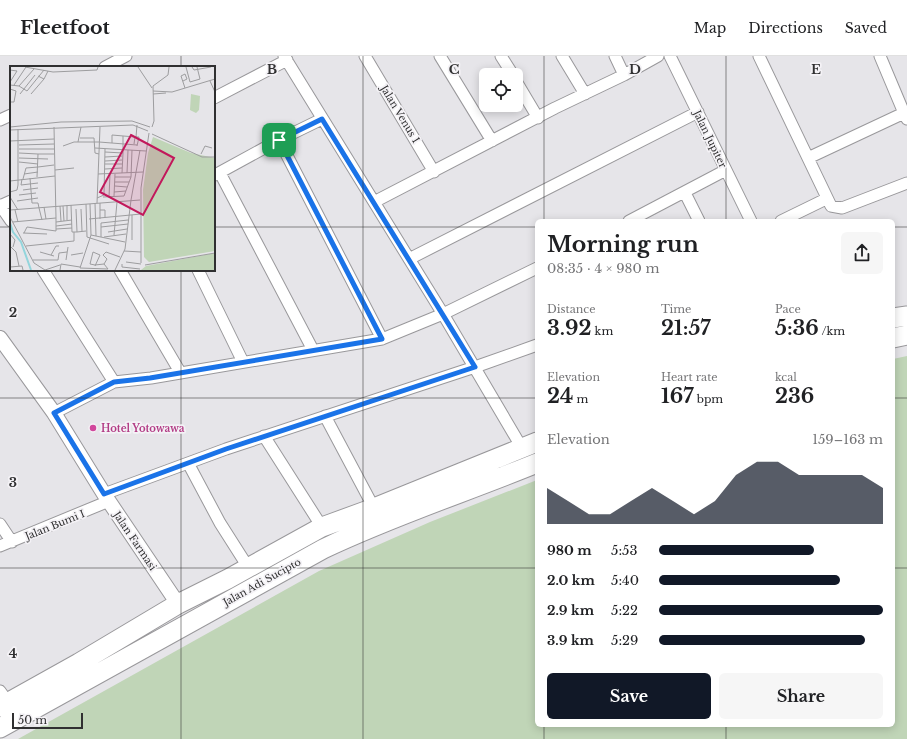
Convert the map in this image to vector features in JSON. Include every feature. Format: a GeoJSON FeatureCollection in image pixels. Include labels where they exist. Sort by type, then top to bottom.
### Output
{"type":"FeatureCollection","features":[{"type":"Feature","properties":{"kind":"highway"},"geometry":{"type":"LineString","coordinates":[[895,318],[907,316]]}},
{"type":"Feature","properties":{"kind":"highway"},"geometry":{"type":"LineString","coordinates":[[895,338],[907,335]]}},
{"type":"Feature","properties":{"kind":"highway","name":"Jalan Adi Sucipto"},"geometry":{"type":"LineString","coordinates":[[0,728],[323,549],[371,526],[431,505],[530,445]]}},
{"type":"Feature","properties":{"kind":"highway","name":"Jalan Adi Sucipto"},"geometry":{"type":"LineString","coordinates":[[3,700],[79,663],[178,604],[322,527],[374,508],[475,477],[535,463]]}},
{"type":"Feature","properties":{"kind":"street"},"geometry":{"type":"LineString","coordinates":[[107,66],[126,56]]}},
{"type":"Feature","properties":{"kind":"street","name":"Jalan Venus I"},"geometry":{"type":"LineString","coordinates":[[365,56],[434,172]]}},
{"type":"Feature","properties":{"kind":"street"},"geometry":{"type":"LineString","coordinates":[[440,56],[492,141]]}},
{"type":"Feature","properties":{"kind":"street"},"geometry":{"type":"LineString","coordinates":[[501,56],[509,68]]}},
{"type":"Feature","properties":{"kind":"street"},"geometry":{"type":"LineString","coordinates":[[562,56],[585,94]]}},
{"type":"Feature","properties":{"kind":"street"},"geometry":{"type":"LineString","coordinates":[[615,56],[624,75]]}},
{"type":"Feature","properties":{"kind":"street"},"geometry":{"type":"LineString","coordinates":[[374,202],[624,75],[658,56]]}},
{"type":"Feature","properties":{"kind":"street","name":"Jalan Jupiter"},"geometry":{"type":"LineString","coordinates":[[670,56],[750,219]]}},
{"type":"Feature","properties":{"kind":"street"},"geometry":{"type":"LineString","coordinates":[[759,56],[826,199],[831,206],[842,208],[907,183]]}},
{"type":"Feature","properties":{"kind":"street"},"geometry":{"type":"LineString","coordinates":[[808,158],[905,116],[880,56]]}},
{"type":"Feature","properties":{"kind":"street"},"geometry":{"type":"LineString","coordinates":[[215,97],[286,58],[475,367],[530,445]]}},
{"type":"Feature","properties":{"kind":"street"},"geometry":{"type":"LineString","coordinates":[[523,93],[538,118]]}},
{"type":"Feature","properties":{"kind":"street"},"geometry":{"type":"LineString","coordinates":[[409,259],[698,112]]}},
{"type":"Feature","properties":{"kind":"street"},"geometry":{"type":"LineString","coordinates":[[0,120],[10,115]]}},
{"type":"Feature","properties":{"kind":"street"},"geometry":{"type":"LineString","coordinates":[[313,350],[217,174],[279,140],[322,119]]}},
{"type":"Feature","properties":{"kind":"street"},"geometry":{"type":"LineString","coordinates":[[279,140],[382,339]]}},
{"type":"Feature","properties":{"kind":"street"},"geometry":{"type":"LineString","coordinates":[[633,219],[685,193],[726,170]]}},
{"type":"Feature","properties":{"kind":"street"},"geometry":{"type":"LineString","coordinates":[[685,193],[698,219]]}},
{"type":"Feature","properties":{"kind":"street"},"geometry":{"type":"LineString","coordinates":[[785,219],[826,199]]}},
{"type":"Feature","properties":{"kind":"street"},"geometry":{"type":"LineString","coordinates":[[10,200],[0,205],[10,220]]}},
{"type":"Feature","properties":{"kind":"street"},"geometry":{"type":"LineString","coordinates":[[54,413],[114,382],[150,378],[382,339],[443,314],[535,269]]}},
{"type":"Feature","properties":{"kind":"street"},"geometry":{"type":"LineString","coordinates":[[44,271],[114,382]]}},
{"type":"Feature","properties":{"kind":"street"},"geometry":{"type":"LineString","coordinates":[[121,271],[180,372]]}},
{"type":"Feature","properties":{"kind":"street"},"geometry":{"type":"LineString","coordinates":[[198,271],[243,362]]}},
{"type":"Feature","properties":{"kind":"street","name":"Jalan Farmasi"},"geometry":{"type":"LineString","coordinates":[[0,338],[54,413],[106,498],[178,604]]}},
{"type":"Feature","properties":{"kind":"street","name":"Jalan Bumi I"},"geometry":{"type":"LineString","coordinates":[[0,546],[188,463],[264,436],[475,367],[535,346]]}},
{"type":"Feature","properties":{"kind":"street"},"geometry":{"type":"LineString","coordinates":[[325,416],[374,508]]}},
{"type":"Feature","properties":{"kind":"street"},"geometry":{"type":"LineString","coordinates":[[264,436],[322,527]]}},
{"type":"Feature","properties":{"kind":"street"},"geometry":{"type":"LineString","coordinates":[[188,463],[220,523],[248,567]]}},
{"type":"Feature","properties":{"kind":"street"},"geometry":{"type":"LineString","coordinates":[[0,524],[12,542]]}},
{"type":"Feature","properties":{"kind":"green space"},"geometry":{"type":"Polygon","coordinates":[[[907,356],[907,739],[18,739],[319,571],[430,522],[535,481],[535,727],[895,727],[895,359],[907,356]]]}},
{"type":"Feature","properties":{"kind":"place","name":"Hotel Yotowawa"},"geometry":{"type":"Point","coordinates":[93,428]}},
{"type":"Feature","properties":{"kind":"route"},"geometry":{"type":"LineString","coordinates":[[322,119],[475,367],[226,449],[104,494],[54,413],[88,394],[114,382],[150,378],[382,339],[357,287],[279,140],[322,119]]}}]}
